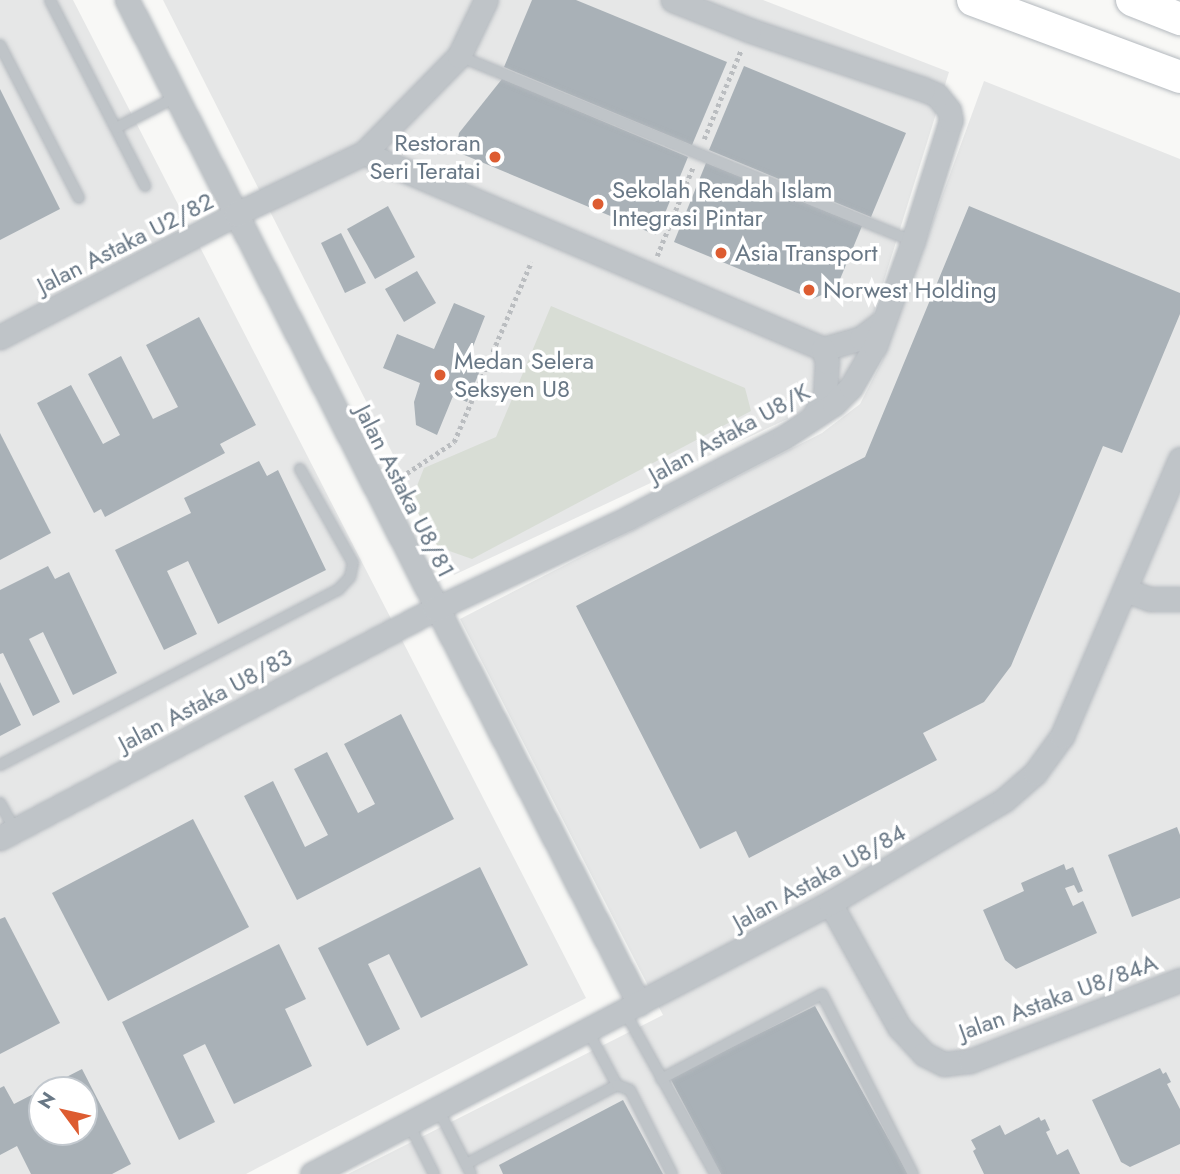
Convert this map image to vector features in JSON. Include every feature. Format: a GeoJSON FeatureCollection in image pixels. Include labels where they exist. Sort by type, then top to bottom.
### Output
{"type":"FeatureCollection","features":[{"type":"Feature","properties":{"kind":"main road"},"geometry":{"type":"LineString","coordinates":[[972,0],[1180,77]]}},
{"type":"Feature","properties":{"kind":"main road"},"geometry":{"type":"LineString","coordinates":[[1132,0],[1180,19]]}},
{"type":"Feature","properties":{"kind":"street","name":"Jalan Astaka U8/81"},"geometry":{"type":"LineString","coordinates":[[127,0],[435,609],[632,1008]]}},
{"type":"Feature","properties":{"kind":"street"},"geometry":{"type":"LineString","coordinates":[[486,0],[459,55],[364,153],[823,349],[861,338],[881,323]]}},
{"type":"Feature","properties":{"kind":"street","name":"Jalan Astaka U8/K"},"geometry":{"type":"LineString","coordinates":[[435,609],[628,518],[784,437],[843,396],[865,368],[913,241],[948,131],[949,110],[937,95],[923,89],[749,30],[673,0]]}},
{"type":"Feature","properties":{"kind":"street","name":"Jalan Astaka U2/82"},"geometry":{"type":"LineString","coordinates":[[0,337],[236,214],[364,153]]}},
{"type":"Feature","properties":{"kind":"street"},"geometry":{"type":"LineString","coordinates":[[814,417],[825,395],[827,362],[823,349]]}},
{"type":"Feature","properties":{"kind":"street","name":"Jalan Astaka U8/84"},"geometry":{"type":"LineString","coordinates":[[312,1174],[831,903],[1004,800],[1035,773],[1062,736],[1180,458]]}},
{"type":"Feature","properties":{"kind":"street"},"geometry":{"type":"LineString","coordinates":[[1125,590],[1150,599],[1180,599]]}},
{"type":"Feature","properties":{"kind":"street","name":"Jalan Astaka U8/83"},"geometry":{"type":"LineString","coordinates":[[7,834],[435,609]]}},
{"type":"Feature","properties":{"kind":"street","name":"Jalan Astaka U8/84A"},"geometry":{"type":"LineString","coordinates":[[831,903],[899,1027],[924,1054],[944,1064],[970,1060],[1180,980]]}},
{"type":"Feature","properties":{"kind":"lane"},"geometry":{"type":"LineString","coordinates":[[50,0],[145,186]]}},
{"type":"Feature","properties":{"kind":"lane"},"geometry":{"type":"LineString","coordinates":[[0,45],[79,198]]}},
{"type":"Feature","properties":{"kind":"lane"},"geometry":{"type":"LineString","coordinates":[[459,55],[913,241]]}},
{"type":"Feature","properties":{"kind":"lane"},"geometry":{"type":"LineString","coordinates":[[116,128],[176,97]]}},
{"type":"Feature","properties":{"kind":"lane"},"geometry":{"type":"LineString","coordinates":[[0,765],[338,590],[350,578],[353,563],[300,468]]}},
{"type":"Feature","properties":{"kind":"lane"},"geometry":{"type":"LineString","coordinates":[[0,803],[7,834]]}},
{"type":"Feature","properties":{"kind":"lane"},"geometry":{"type":"LineString","coordinates":[[661,1079],[821,994],[913,1174]]}},
{"type":"Feature","properties":{"kind":"lane"},"geometry":{"type":"LineString","coordinates":[[632,1008],[661,1079],[715,1174]]}},
{"type":"Feature","properties":{"kind":"lane"},"geometry":{"type":"LineString","coordinates":[[588,1031],[617,1085],[630,1090],[672,1174]]}},
{"type":"Feature","properties":{"kind":"lane"},"geometry":{"type":"LineString","coordinates":[[438,1109],[468,1169],[617,1085]]}},
{"type":"Feature","properties":{"kind":"lane"},"geometry":{"type":"LineString","coordinates":[[409,1124],[434,1174]]}},
{"type":"Feature","properties":{"kind":"path"},"geometry":{"type":"LineString","coordinates":[[390,485],[454,442],[531,262]]}},
{"type":"Feature","properties":{"kind":"shaded area"},"geometry":{"type":"Polygon","coordinates":[[[0,0],[73,0],[586,998],[246,1174],[0,1174],[0,0]]]}},
{"type":"Feature","properties":{"kind":"shaded area"},"geometry":{"type":"Polygon","coordinates":[[[163,0],[763,0],[949,72],[857,367],[843,385],[798,414],[454,575],[163,0]]]}},
{"type":"Feature","properties":{"kind":"shaded area"},"geometry":{"type":"Polygon","coordinates":[[[984,81],[1180,159],[1180,1174],[348,1174],[663,1015],[460,619],[822,433],[860,404],[882,361],[984,81]]]}},
{"type":"Feature","properties":{"kind":"shaded area"},"geometry":{"type":"Polygon","coordinates":[[[551,306],[745,388],[751,411],[472,559],[438,547],[411,501],[424,468],[496,437],[551,306]]]}},
{"type":"Feature","properties":{"kind":"building"},"geometry":{"type":"Polygon","coordinates":[[[532,0],[576,0],[727,62],[692,145],[504,67],[532,0]]]}},
{"type":"Feature","properties":{"kind":"building"},"geometry":{"type":"Polygon","coordinates":[[[744,66],[906,133],[871,217],[709,150],[744,66]]]}},
{"type":"Feature","properties":{"kind":"building"},"geometry":{"type":"Polygon","coordinates":[[[502,79],[688,157],[656,235],[462,154],[457,145],[459,133],[502,79]]]}},
{"type":"Feature","properties":{"kind":"building"},"geometry":{"type":"Polygon","coordinates":[[[0,89],[60,209],[0,240],[0,89]]]}},
{"type":"Feature","properties":{"kind":"building"},"geometry":{"type":"Polygon","coordinates":[[[706,163],[862,226],[836,289],[812,299],[674,242],[706,163]]]}},
{"type":"Feature","properties":{"kind":"building"},"geometry":{"type":"Polygon","coordinates":[[[388,206],[415,257],[375,279],[347,229],[388,206]]]}},
{"type":"Feature","properties":{"kind":"building"},"geometry":{"type":"Polygon","coordinates":[[[969,206],[1180,293],[1180,314],[1122,453],[1103,446],[1011,666],[984,702],[923,733],[937,760],[749,858],[736,831],[700,849],[576,606],[865,457],[969,206]]]}},
{"type":"Feature","properties":{"kind":"building"},"geometry":{"type":"Polygon","coordinates":[[[341,233],[366,283],[345,293],[321,243],[341,233]]]}},
{"type":"Feature","properties":{"kind":"building"},"geometry":{"type":"Polygon","coordinates":[[[417,271],[436,303],[404,322],[385,289],[417,271]]]}},
{"type":"Feature","properties":{"kind":"building","name":"Medan Selera Seksyen U8"},"geometry":{"type":"Polygon","coordinates":[[[454,303],[485,316],[467,362],[481,368],[467,402],[453,396],[437,435],[416,425],[414,402],[420,383],[383,368],[397,334],[434,349],[454,303]]]}},
{"type":"Feature","properties":{"kind":"building"},"geometry":{"type":"Polygon","coordinates":[[[199,317],[256,425],[220,444],[225,453],[105,517],[101,509],[94,513],[37,403],[71,385],[103,444],[120,435],[88,374],[121,356],[153,419],[178,407],[146,345],[199,317]]]}},
{"type":"Feature","properties":{"kind":"building"},"geometry":{"type":"Polygon","coordinates":[[[0,433],[51,533],[0,560],[0,433]]]}},
{"type":"Feature","properties":{"kind":"building"},"geometry":{"type":"Polygon","coordinates":[[[259,461],[267,476],[278,470],[326,570],[218,624],[188,561],[167,571],[197,634],[164,650],[115,550],[191,513],[184,498],[259,461]]]}},
{"type":"Feature","properties":{"kind":"building"},"geometry":{"type":"Polygon","coordinates":[[[48,566],[55,579],[69,572],[117,673],[73,695],[43,632],[29,639],[60,702],[33,716],[3,653],[0,654],[0,590],[48,566]]]}},
{"type":"Feature","properties":{"kind":"building"},"geometry":{"type":"Polygon","coordinates":[[[0,682],[21,725],[0,736],[0,682]]]}},
{"type":"Feature","properties":{"kind":"building"},"geometry":{"type":"Polygon","coordinates":[[[401,714],[454,819],[297,900],[244,796],[273,781],[305,847],[328,835],[294,769],[327,752],[358,813],[375,804],[344,744],[401,714]]]}},
{"type":"Feature","properties":{"kind":"building"},"geometry":{"type":"Polygon","coordinates":[[[193,819],[249,927],[108,1001],[52,893],[193,819]]]}},
{"type":"Feature","properties":{"kind":"building"},"geometry":{"type":"Polygon","coordinates":[[[1177,827],[1180,835],[1180,898],[1132,917],[1108,855],[1177,827]]]}},
{"type":"Feature","properties":{"kind":"building"},"geometry":{"type":"Polygon","coordinates":[[[1064,864],[1066,870],[1073,867],[1083,891],[1078,893],[1074,885],[1065,888],[1073,906],[1083,901],[1097,933],[1016,969],[1005,960],[983,910],[1024,891],[1021,883],[1064,864]]]}},
{"type":"Feature","properties":{"kind":"building"},"geometry":{"type":"Polygon","coordinates":[[[480,867],[528,965],[421,1018],[389,954],[368,964],[400,1029],[367,1046],[318,948],[480,867]]]}},
{"type":"Feature","properties":{"kind":"building"},"geometry":{"type":"Polygon","coordinates":[[[5,917],[60,1023],[0,1054],[0,919],[5,917]]]}},
{"type":"Feature","properties":{"kind":"building"},"geometry":{"type":"Polygon","coordinates":[[[279,944],[306,999],[285,1009],[312,1066],[234,1104],[205,1044],[183,1055],[215,1122],[179,1140],[122,1022],[279,944]]]}},
{"type":"Feature","properties":{"kind":"building"},"geometry":{"type":"Polygon","coordinates":[[[815,1006],[908,1174],[721,1174],[670,1078],[815,1006]]]}},
{"type":"Feature","properties":{"kind":"building"},"geometry":{"type":"Polygon","coordinates":[[[1160,1068],[1163,1074],[1166,1072],[1171,1082],[1167,1084],[1180,1109],[1180,1144],[1130,1167],[1121,1162],[1092,1100],[1160,1068]]]}},
{"type":"Feature","properties":{"kind":"building"},"geometry":{"type":"Polygon","coordinates":[[[82,1069],[86,1076],[68,1076],[82,1069]]]}},
{"type":"Feature","properties":{"kind":"building"},"geometry":{"type":"Polygon","coordinates":[[[4,1086],[14,1104],[28,1097],[28,1146],[98,1146],[98,1100],[131,1164],[112,1174],[31,1174],[17,1146],[0,1155],[0,1088],[4,1086]]]}},
{"type":"Feature","properties":{"kind":"building"},"geometry":{"type":"Polygon","coordinates":[[[623,1100],[663,1174],[503,1174],[499,1165],[623,1100]]]}},
{"type":"Feature","properties":{"kind":"building"},"geometry":{"type":"Polygon","coordinates":[[[1039,1117],[1041,1121],[1045,1119],[1050,1130],[1046,1132],[1057,1155],[1068,1149],[1080,1174],[984,1174],[971,1140],[1000,1125],[1005,1135],[1039,1117]]]}},
{"type":"Feature","properties":{"kind":"place","name":"Restoran Seri Teratai"},"geometry":{"type":"Point","coordinates":[495,157]}},
{"type":"Feature","properties":{"kind":"place","name":"Sekolah Rendah Islam Integrasi Pintar"},"geometry":{"type":"Point","coordinates":[598,204]}},
{"type":"Feature","properties":{"kind":"place","name":"Asia Transport"},"geometry":{"type":"Point","coordinates":[721,253]}},
{"type":"Feature","properties":{"kind":"place","name":"Norwest Holding"},"geometry":{"type":"Point","coordinates":[809,290]}},
{"type":"Feature","properties":{"kind":"place","name":"Medan Selera Seksyen U8"},"geometry":{"type":"Point","coordinates":[440,375]}}]}
